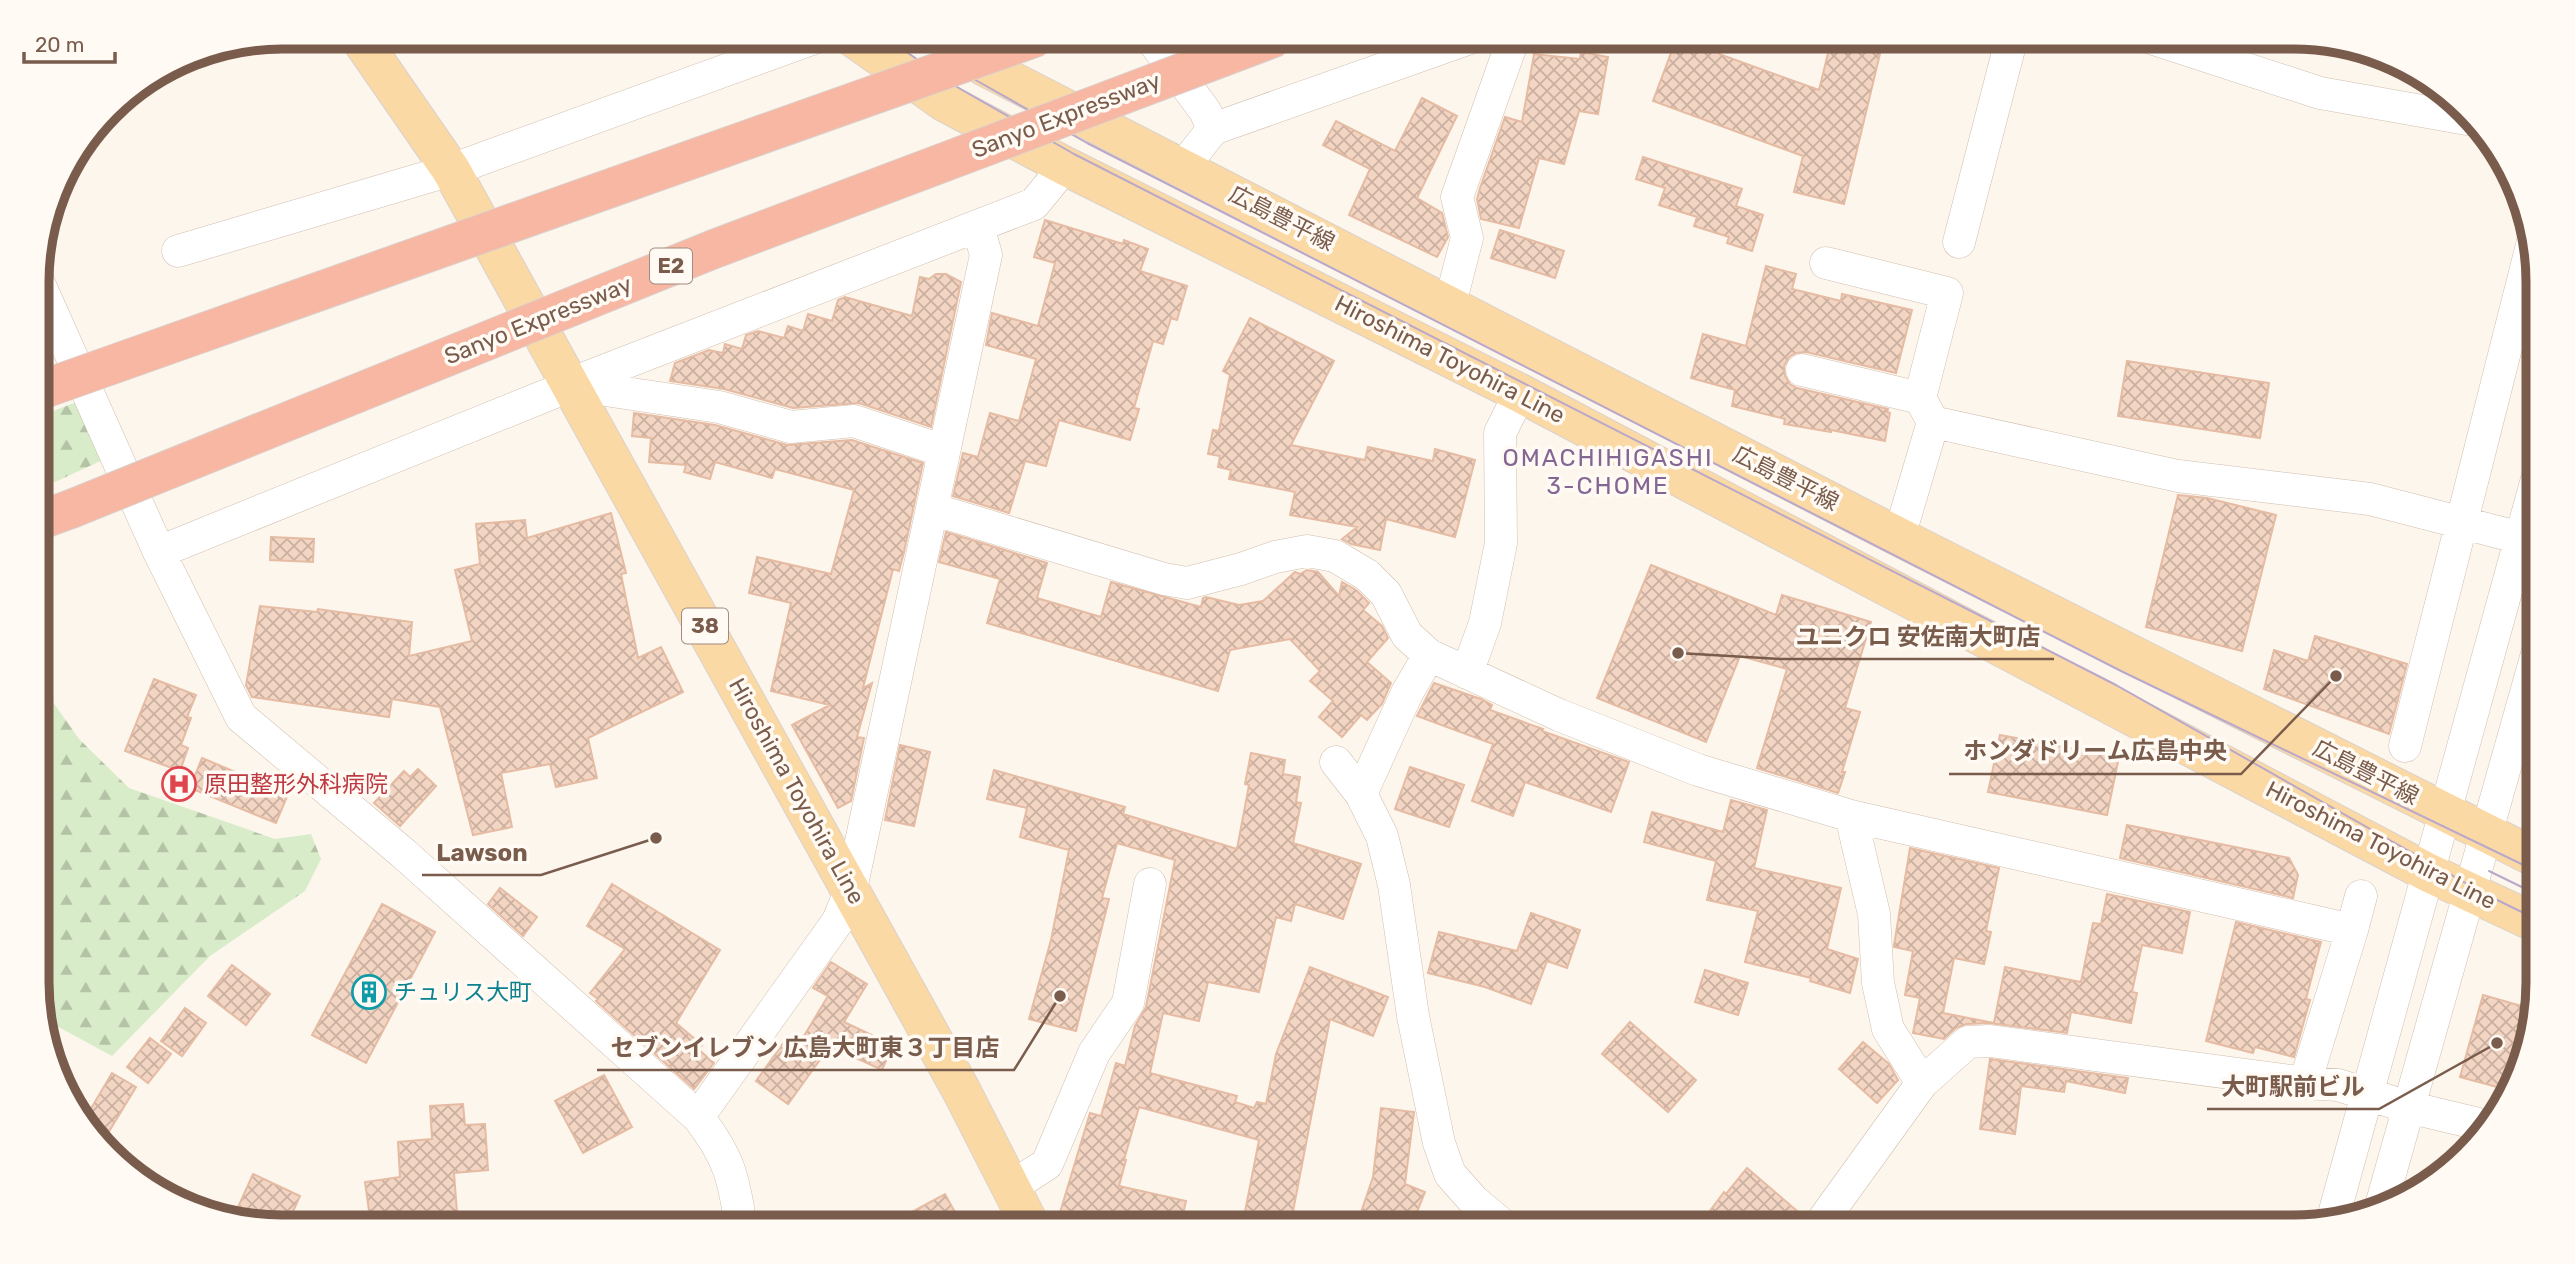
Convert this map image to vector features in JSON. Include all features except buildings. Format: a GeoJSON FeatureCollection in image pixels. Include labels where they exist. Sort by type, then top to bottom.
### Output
{"type":"FeatureCollection","features":[{"type":"Feature","properties":{"kind":"highway"},"geometry":{"type":"LineString","coordinates":[[49,387],[1003,49]]}},
{"type":"Feature","properties":{"kind":"highway","name":"Sanyo Expressway"},"geometry":{"type":"LineString","coordinates":[[54,515],[714,249],[1244,49]]}},
{"type":"Feature","properties":{"kind":"main road","name":"Hiroshima Toyohira Line"},"geometry":{"type":"LineString","coordinates":[[367,49],[452,170],[851,889],[961,1090],[1025,1215]]}},
{"type":"Feature","properties":{"kind":"main road","name":"Hiroshima Toyohira Line"},"geometry":{"type":"LineString","coordinates":[[869,49],[944,102],[1065,166],[1520,393],[2427,872],[2526,918]]}},
{"type":"Feature","properties":{"kind":"main road","name":"広島豊平線"},"geometry":{"type":"LineString","coordinates":[[959,49],[985,67],[1899,537],[2486,832]]}},
{"type":"Feature","properties":{"kind":"main road"},"geometry":{"type":"LineString","coordinates":[[2486,832],[2526,853]]}},
{"type":"Feature","properties":{"kind":"street"},"geometry":{"type":"LineString","coordinates":[[178,251],[452,170],[784,49]]}},
{"type":"Feature","properties":{"kind":"street"},"geometry":{"type":"LineString","coordinates":[[1159,49],[1205,111],[1213,129]]}},
{"type":"Feature","properties":{"kind":"street"},"geometry":{"type":"LineString","coordinates":[[1183,167],[1213,129],[1440,49]]}},
{"type":"Feature","properties":{"kind":"street"},"geometry":{"type":"LineString","coordinates":[[1450,304],[1467,239],[1457,197],[1510,49]]}},
{"type":"Feature","properties":{"kind":"street"},"geometry":{"type":"LineString","coordinates":[[1959,242],[2009,49]]}},
{"type":"Feature","properties":{"kind":"street"},"geometry":{"type":"LineString","coordinates":[[2185,49],[2320,93],[2457,117]]}},
{"type":"Feature","properties":{"kind":"street"},"geometry":{"type":"LineString","coordinates":[[159,552],[596,373],[1034,204],[1065,166]]}},
{"type":"Feature","properties":{"kind":"street"},"geometry":{"type":"LineString","coordinates":[[698,1117],[838,921],[851,889],[986,255],[978,226]]}},
{"type":"Feature","properties":{"kind":"street"},"geometry":{"type":"LineString","coordinates":[[1826,263],[1947,293],[1927,410],[1899,537]]}},
{"type":"Feature","properties":{"kind":"street"},"geometry":{"type":"LineString","coordinates":[[2405,746],[2525,269]]}},
{"type":"Feature","properties":{"kind":"street"},"geometry":{"type":"LineString","coordinates":[[49,306],[159,552],[241,717],[403,853],[698,1117],[718,1143],[735,1183],[739,1215]]}},
{"type":"Feature","properties":{"kind":"street"},"geometry":{"type":"LineString","coordinates":[[1802,370],[1927,410],[2178,476],[2370,499],[2521,538]]}},
{"type":"Feature","properties":{"kind":"street"},"geometry":{"type":"LineString","coordinates":[[572,385],[719,407],[791,427],[854,421],[944,451]]}},
{"type":"Feature","properties":{"kind":"street"},"geometry":{"type":"LineString","coordinates":[[1467,673],[1485,623],[1501,543],[1500,433],[1520,393]]}},
{"type":"Feature","properties":{"kind":"street"},"geometry":{"type":"LineString","coordinates":[[932,509],[1164,579],[1187,583],[1275,557],[1307,551],[1335,556],[1367,575],[1386,594],[1407,635],[1429,655],[1559,715],[1698,770],[1851,816],[2353,930]]}},
{"type":"Feature","properties":{"kind":"street"},"geometry":{"type":"LineString","coordinates":[[2335,1211],[2526,520]]}},
{"type":"Feature","properties":{"kind":"street"},"geometry":{"type":"LineString","coordinates":[[1361,794],[1407,693],[1429,655]]}},
{"type":"Feature","properties":{"kind":"street"},"geometry":{"type":"LineString","coordinates":[[2384,1196],[2526,692]]}},
{"type":"Feature","properties":{"kind":"street"},"geometry":{"type":"LineString","coordinates":[[1336,762],[1361,794],[1382,836],[1394,885],[1413,1016],[1439,1143],[1450,1174],[1491,1215]]}},
{"type":"Feature","properties":{"kind":"street"},"geometry":{"type":"LineString","coordinates":[[1851,816],[1874,914],[1878,983],[1888,1029],[1922,1083]]}},
{"type":"Feature","properties":{"kind":"street"},"geometry":{"type":"LineString","coordinates":[[1011,1187],[1047,1164],[1094,1053],[1128,1003],[1150,884]]}},
{"type":"Feature","properties":{"kind":"street"},"geometry":{"type":"LineString","coordinates":[[2305,1083],[2361,897]]}},
{"type":"Feature","properties":{"kind":"street"},"geometry":{"type":"LineString","coordinates":[[1827,1215],[1922,1083],[1968,1042],[1990,1041],[2305,1083],[2338,1085],[2408,1107],[2477,1124]]}},
{"type":"Feature","properties":{"kind":"green space"},"geometry":{"type":"Polygon","coordinates":[[[84,399],[107,458],[49,483],[49,413],[84,399]]]}},
{"type":"Feature","properties":{"kind":"green space"},"geometry":{"type":"Polygon","coordinates":[[[49,696],[79,739],[129,788],[275,839],[311,834],[321,859],[305,891],[210,956],[112,1056],[53,1024],[51,1012],[49,696]]]}},
{"type":"Feature","properties":{"kind":"tram line"},"geometry":{"type":"LineString","coordinates":[[902,49],[957,87],[1074,154],[2116,685],[2485,894],[2526,914]]}},
{"type":"Feature","properties":{"kind":"tram line"},"geometry":{"type":"LineString","coordinates":[[930,49],[972,78],[1087,143],[2123,672],[2526,866]]}},
{"type":"Feature","properties":{"kind":"tram line"},"geometry":{"type":"LineString","coordinates":[[2489,871],[2526,889]]}},
{"type":"Feature","properties":{"kind":"place","name":"ユニクロ 安佐南大町店"},"geometry":{"type":"Point","coordinates":[1678,653]}},
{"type":"Feature","properties":{"kind":"place","name":"ホンダドリーム広島中央"},"geometry":{"type":"Point","coordinates":[2336,676]}},
{"type":"Feature","properties":{"kind":"place","name":"原田整形外科病院"},"geometry":{"type":"Point","coordinates":[179,784]}},
{"type":"Feature","properties":{"kind":"place","name":"Lawson"},"geometry":{"type":"Point","coordinates":[656,838]}},
{"type":"Feature","properties":{"kind":"place","name":"チュリス大町"},"geometry":{"type":"Point","coordinates":[369,992]}},
{"type":"Feature","properties":{"kind":"place","name":"セブンイレブン 広島大町東３丁目店"},"geometry":{"type":"Point","coordinates":[1060,996]}},
{"type":"Feature","properties":{"kind":"place","name":"大町駅前ビル"},"geometry":{"type":"Point","coordinates":[2497,1043]}},
{"type":"Feature","properties":{"kind":"district","name":"OMACHIHIGASHI 3-CHOME"},"geometry":{"type":"Point","coordinates":[1608,472]}}]}
